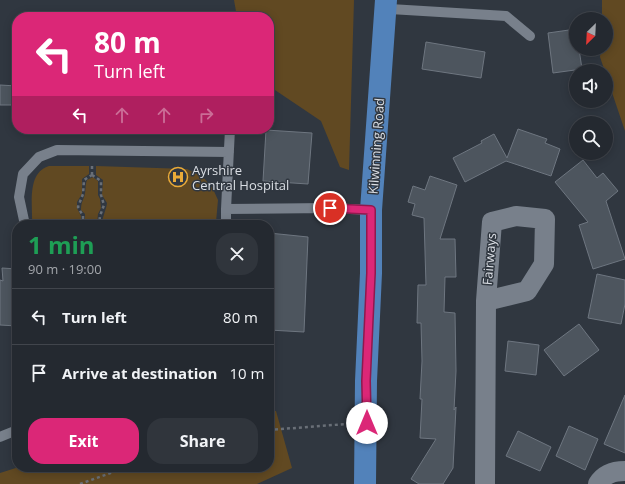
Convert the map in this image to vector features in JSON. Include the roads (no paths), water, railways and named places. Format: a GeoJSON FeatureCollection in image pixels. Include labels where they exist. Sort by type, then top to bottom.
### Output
{"type":"FeatureCollection","features":[{"type":"Feature","properties":{"kind":"main road","name":"Kilwinning Road"},"geometry":{"type":"LineString","coordinates":[[365,484],[367,423],[366,381],[371,273],[371,210],[386,5]]}},
{"type":"Feature","properties":{"kind":"street","name":"Fairways"},"geometry":{"type":"LineString","coordinates":[[485,484],[486,301],[492,222],[516,216],[545,219],[544,264],[527,291],[486,301]]}},
{"type":"Feature","properties":{"kind":"street"},"geometry":{"type":"LineString","coordinates":[[598,484],[605,476],[614,471],[625,471]]}},
{"type":"Feature","properties":{"kind":"lane"},"geometry":{"type":"LineString","coordinates":[[386,5],[390,9],[506,16],[530,36]]}},
{"type":"Feature","properties":{"kind":"lane"},"geometry":{"type":"LineString","coordinates":[[226,220],[230,134]]}},
{"type":"Feature","properties":{"kind":"lane"},"geometry":{"type":"LineString","coordinates":[[23,220],[19,197],[23,174],[39,157],[57,150],[228,152]]}},
{"type":"Feature","properties":{"kind":"lane"},"geometry":{"type":"LineString","coordinates":[[226,210],[330,208],[371,210]]}},
{"type":"Feature","properties":{"kind":"lane"},"geometry":{"type":"LineString","coordinates":[[0,437],[12,432]]}},
{"type":"Feature","properties":{"kind":"place","name":"Ayrshire Central Hospital"},"geometry":{"type":"Point","coordinates":[178,177]}}]}
